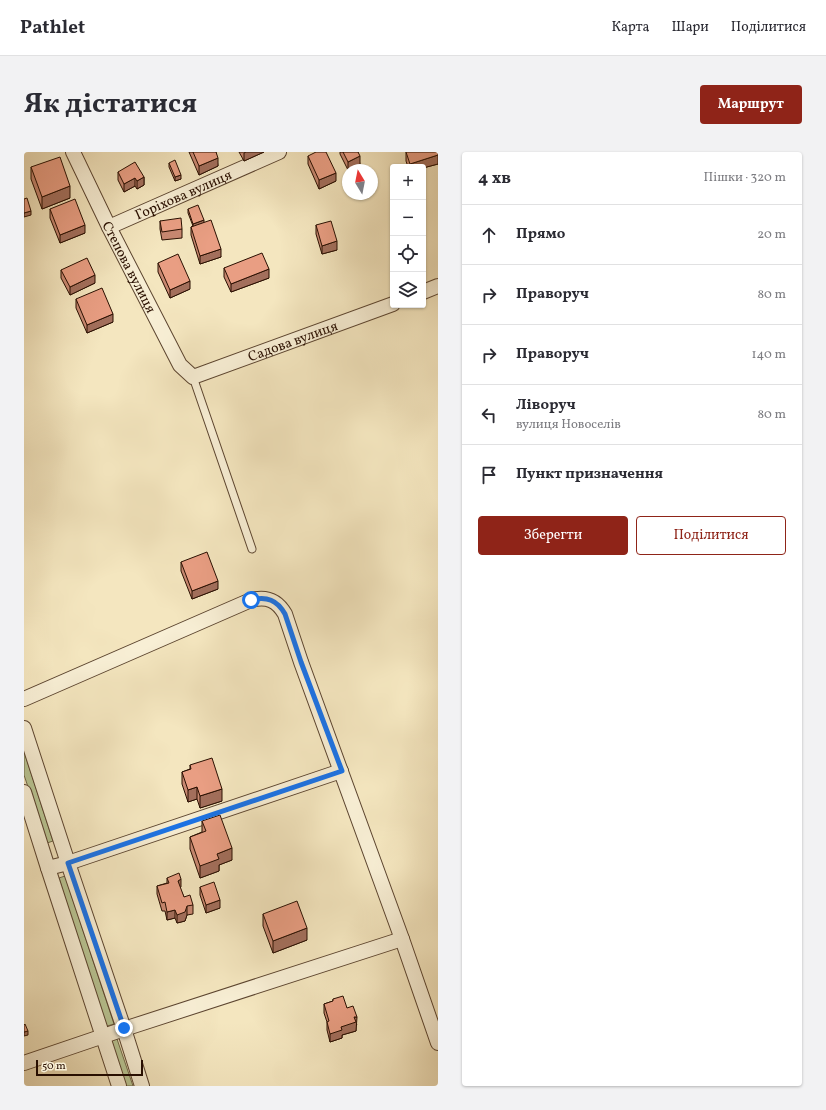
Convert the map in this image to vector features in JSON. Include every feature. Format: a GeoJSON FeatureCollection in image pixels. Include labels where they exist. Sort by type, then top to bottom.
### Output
{"type":"FeatureCollection","features":[{"type":"Feature","properties":{"kind":"street","name":"Степова вулиця"},"geometry":{"type":"LineString","coordinates":[[73,152],[109,227],[180,365],[193,377]]}},
{"type":"Feature","properties":{"kind":"street","name":"Горіхова вулиця"},"geometry":{"type":"LineString","coordinates":[[109,227],[279,152]]}},
{"type":"Feature","properties":{"kind":"street"},"geometry":{"type":"LineString","coordinates":[[426,291],[438,286]]}},
{"type":"Feature","properties":{"kind":"street","name":"Садова вулиця"},"geometry":{"type":"LineString","coordinates":[[193,377],[390,305]]}},
{"type":"Feature","properties":{"kind":"street"},"geometry":{"type":"LineString","coordinates":[[24,699],[251,600],[259,598],[275,602],[281,607],[285,614],[301,662],[402,939],[438,1044]]}},
{"type":"Feature","properties":{"kind":"street"},"geometry":{"type":"LineString","coordinates":[[24,728],[142,1086]]}},
{"type":"Feature","properties":{"kind":"street"},"geometry":{"type":"LineString","coordinates":[[48,868],[68,863],[342,771]]}},
{"type":"Feature","properties":{"kind":"street"},"geometry":{"type":"LineString","coordinates":[[24,792],[119,1086]]}},
{"type":"Feature","properties":{"kind":"street"},"geometry":{"type":"LineString","coordinates":[[24,1062],[124,1028],[402,939]]}},
{"type":"Feature","properties":{"kind":"lane"},"geometry":{"type":"LineString","coordinates":[[193,377],[252,549]]}},
{"type":"Feature","properties":{"kind":"green space"},"geometry":{"type":"Polygon","coordinates":[[[24,751],[53,841],[47,843],[24,775],[24,751]]]}},
{"type":"Feature","properties":{"kind":"green space"},"geometry":{"type":"Polygon","coordinates":[[[65,876],[114,1024],[104,1027],[59,878],[65,876]]]}},
{"type":"Feature","properties":{"kind":"green space"},"geometry":{"type":"Polygon","coordinates":[[[117,1039],[133,1086],[125,1086],[110,1041],[117,1039]]]}},
{"type":"Feature","properties":{"kind":"building"},"geometry":{"type":"Polygon","coordinates":[[[193,152],[216,152],[218,158],[199,166],[193,152]]]}},
{"type":"Feature","properties":{"kind":"building"},"geometry":{"type":"Polygon","coordinates":[[[316,152],[326,152],[336,173],[319,180],[308,156],[316,152]]]}},
{"type":"Feature","properties":{"kind":"building"},"geometry":{"type":"Polygon","coordinates":[[[343,152],[358,152],[360,156],[348,162],[343,152]]]}},
{"type":"Feature","properties":{"kind":"building"},"geometry":{"type":"Polygon","coordinates":[[[406,152],[438,152],[438,155],[410,164],[406,152]]]}},
{"type":"Feature","properties":{"kind":"building"},"geometry":{"type":"Polygon","coordinates":[[[60,157],[70,186],[42,197],[31,167],[60,157]]]}},
{"type":"Feature","properties":{"kind":"building"},"geometry":{"type":"Polygon","coordinates":[[[175,160],[181,175],[175,177],[169,163],[175,160]]]}},
{"type":"Feature","properties":{"kind":"building"},"geometry":{"type":"Polygon","coordinates":[[[135,162],[144,177],[137,181],[135,178],[124,184],[118,172],[135,162]]]}},
{"type":"Feature","properties":{"kind":"building"},"geometry":{"type":"Polygon","coordinates":[[[27,198],[31,211],[24,213],[24,199],[27,198]]]}},
{"type":"Feature","properties":{"kind":"building"},"geometry":{"type":"Polygon","coordinates":[[[75,199],[85,225],[60,235],[50,209],[75,199]]]}},
{"type":"Feature","properties":{"kind":"building"},"geometry":{"type":"Polygon","coordinates":[[[198,205],[204,220],[193,224],[188,209],[198,205]]]}},
{"type":"Feature","properties":{"kind":"building"},"geometry":{"type":"Polygon","coordinates":[[[181,218],[182,229],[162,232],[160,221],[181,218]]]}},
{"type":"Feature","properties":{"kind":"building"},"geometry":{"type":"Polygon","coordinates":[[[211,220],[221,249],[200,256],[191,227],[211,220]]]}},
{"type":"Feature","properties":{"kind":"building"},"geometry":{"type":"Polygon","coordinates":[[[331,221],[337,241],[322,246],[316,225],[331,221]]]}},
{"type":"Feature","properties":{"kind":"building"},"geometry":{"type":"Polygon","coordinates":[[[262,253],[269,269],[231,284],[224,268],[262,253]]]}},
{"type":"Feature","properties":{"kind":"building"},"geometry":{"type":"Polygon","coordinates":[[[178,254],[190,281],[170,290],[158,263],[178,254]]]}},
{"type":"Feature","properties":{"kind":"building"},"geometry":{"type":"Polygon","coordinates":[[[87,258],[95,275],[70,287],[61,270],[87,258]]]}},
{"type":"Feature","properties":{"kind":"building"},"geometry":{"type":"Polygon","coordinates":[[[102,288],[113,314],[87,325],[76,299],[102,288]]]}},
{"type":"Feature","properties":{"kind":"building"},"geometry":{"type":"Polygon","coordinates":[[[207,552],[218,581],[192,591],[181,562],[207,552]]]}},
{"type":"Feature","properties":{"kind":"building"},"geometry":{"type":"Polygon","coordinates":[[[212,758],[222,789],[200,796],[197,787],[188,790],[182,772],[191,769],[190,765],[212,758]]]}},
{"type":"Feature","properties":{"kind":"building"},"geometry":{"type":"Polygon","coordinates":[[[220,815],[232,848],[217,854],[219,859],[200,866],[190,837],[206,831],[202,821],[220,815]]]}},
{"type":"Feature","properties":{"kind":"building"},"geometry":{"type":"Polygon","coordinates":[[[179,873],[181,879],[178,881],[184,897],[190,895],[193,905],[187,906],[185,912],[177,915],[175,910],[167,912],[165,902],[162,903],[157,886],[169,883],[167,878],[179,873]]]}},
{"type":"Feature","properties":{"kind":"building"},"geometry":{"type":"Polygon","coordinates":[[[214,882],[220,900],[206,905],[200,887],[214,882]]]}},
{"type":"Feature","properties":{"kind":"building"},"geometry":{"type":"Polygon","coordinates":[[[297,901],[307,928],[273,941],[263,914],[297,901]]]}},
{"type":"Feature","properties":{"kind":"building"},"geometry":{"type":"Polygon","coordinates":[[[343,996],[347,1008],[353,1006],[357,1017],[354,1017],[356,1022],[341,1027],[342,1030],[330,1034],[327,1022],[329,1021],[324,1004],[343,996]]]}},
{"type":"Feature","properties":{"kind":"building"},"geometry":{"type":"Polygon","coordinates":[[[25,1024],[28,1031],[24,1032],[24,1025],[25,1024]]]}},
{"type":"Feature","properties":{"kind":"route"},"geometry":{"type":"LineString","coordinates":[[124,1028],[68,863],[342,771],[301,662],[285,614],[281,607],[275,602],[259,598],[251,600]]}}]}
